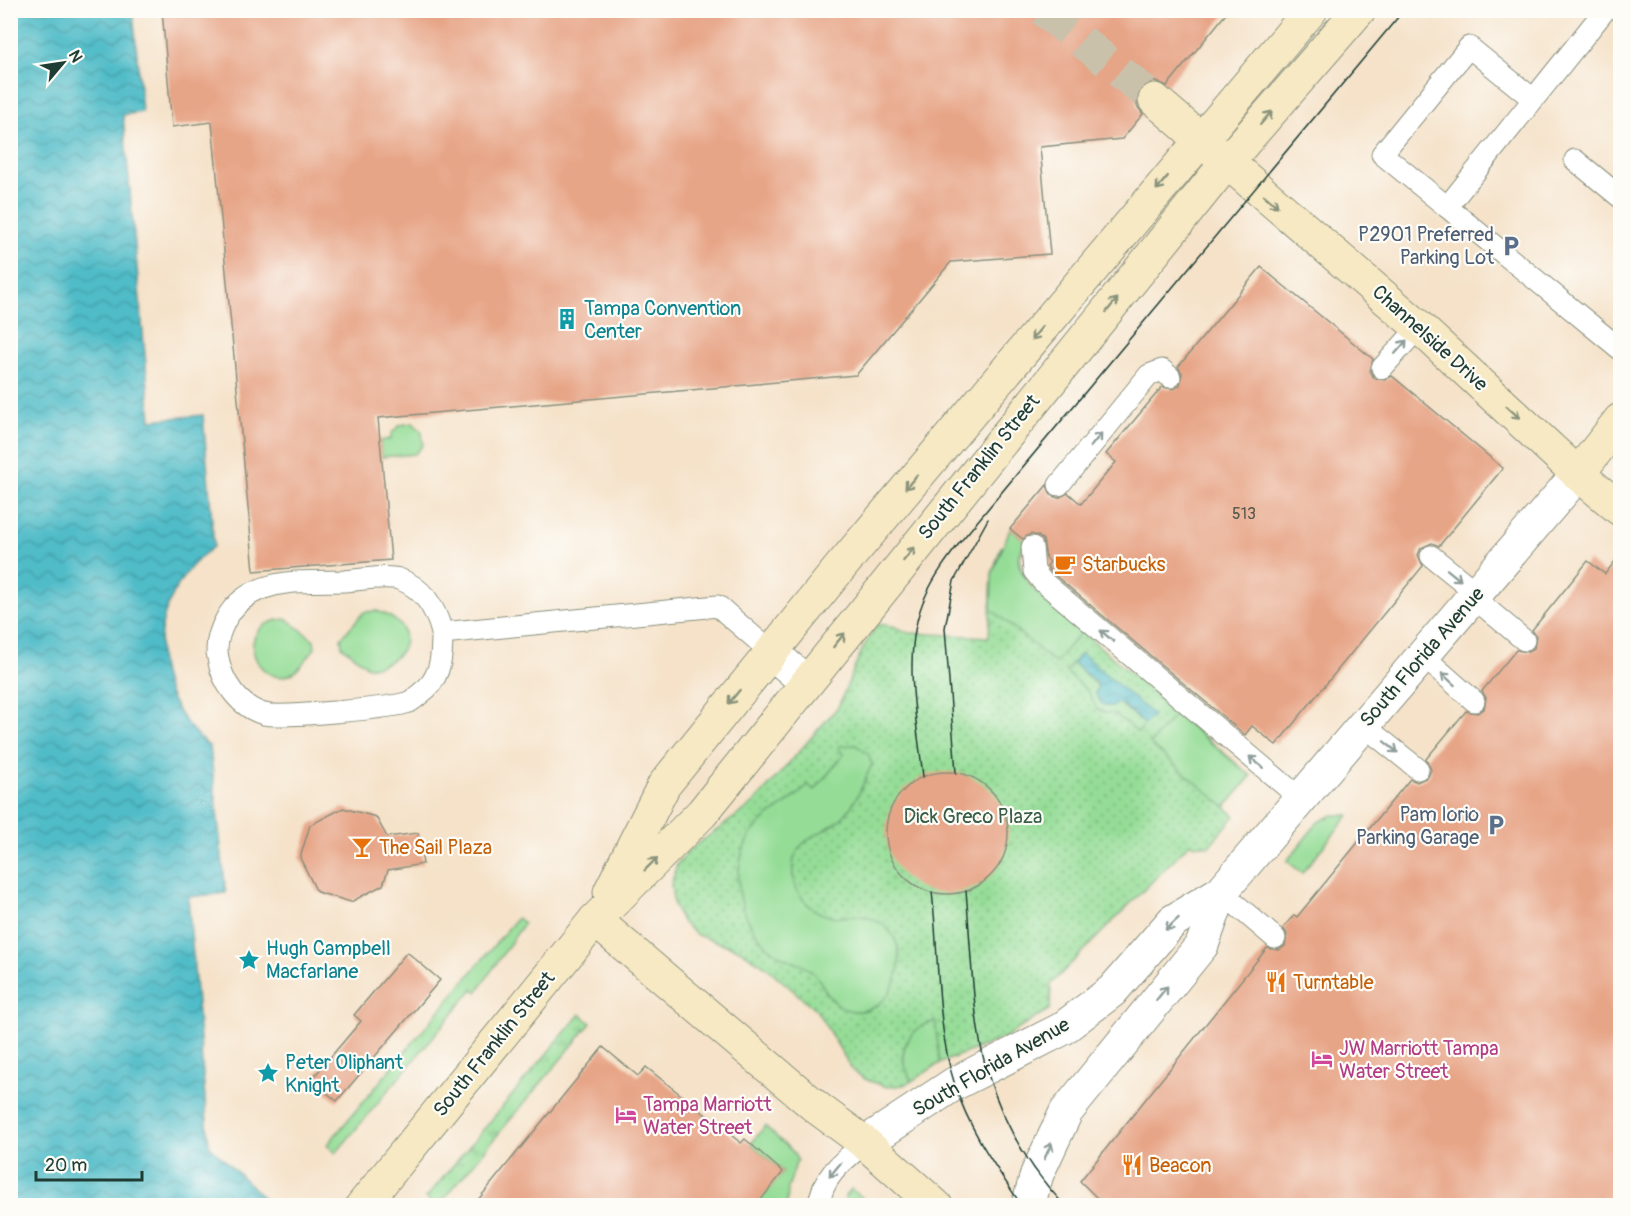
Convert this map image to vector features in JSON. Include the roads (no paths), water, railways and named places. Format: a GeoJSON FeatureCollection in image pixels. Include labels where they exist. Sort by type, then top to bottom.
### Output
{"type":"FeatureCollection","features":[{"type":"Feature","properties":{"kind":"street","name":"South Franklin Street"},"geometry":{"type":"LineString","coordinates":[[595,920],[664,785],[771,652],[1200,139],[1311,10]]}},
{"type":"Feature","properties":{"kind":"street","name":"South Franklin Street"},"geometry":{"type":"LineString","coordinates":[[362,1206],[595,920],[702,813],[1227,162],[1359,10]]}},
{"type":"Feature","properties":{"kind":"street","name":"Channelside Drive"},"geometry":{"type":"LineString","coordinates":[[1155,100],[1419,327],[1578,474],[1620,509]]}},
{"type":"Feature","properties":{"kind":"street","name":"South Florida Avenue"},"geometry":{"type":"LineString","coordinates":[[865,1143],[954,1084],[1062,1029],[1112,991],[1173,921],[1221,892],[1578,474],[1620,420]]}},
{"type":"Feature","properties":{"kind":"street"},"geometry":{"type":"LineString","coordinates":[[771,652],[806,682]]}},
{"type":"Feature","properties":{"kind":"street","name":"South Florida Avenue"},"geometry":{"type":"LineString","coordinates":[[1028,1206],[1037,1174],[1066,1112],[1202,945],[1221,892]]}},
{"type":"Feature","properties":{"kind":"street"},"geometry":{"type":"LineString","coordinates":[[595,920],[816,1107],[865,1143],[936,1206]]}},
{"type":"Feature","properties":{"kind":"lane"},"geometry":{"type":"LineString","coordinates":[[1447,207],[1599,13]]}},
{"type":"Feature","properties":{"kind":"lane"},"geometry":{"type":"LineString","coordinates":[[1533,99],[1469,47],[1382,154],[1620,348]]}},
{"type":"Feature","properties":{"kind":"lane"},"geometry":{"type":"LineString","coordinates":[[1575,160],[1620,196]]}},
{"type":"Feature","properties":{"kind":"lane"},"geometry":{"type":"LineString","coordinates":[[1382,368],[1419,327]]}},
{"type":"Feature","properties":{"kind":"lane"},"geometry":{"type":"LineString","coordinates":[[1059,485],[1149,375],[1162,370],[1170,377]]}},
{"type":"Feature","properties":{"kind":"lane"},"geometry":{"type":"LineString","coordinates":[[1032,547],[1034,571],[1042,581],[1301,799]]}},
{"type":"Feature","properties":{"kind":"lane"},"geometry":{"type":"LineString","coordinates":[[1431,556],[1524,640]]}},
{"type":"Feature","properties":{"kind":"lane"},"geometry":{"type":"LineString","coordinates":[[397,579],[421,591],[437,612],[442,633],[441,663],[428,686],[408,702],[290,717],[263,714],[241,701],[224,681],[217,656],[220,629],[233,607],[253,591],[278,584],[397,579]]}},
{"type":"Feature","properties":{"kind":"lane"},"geometry":{"type":"LineString","coordinates":[[442,633],[718,606],[771,652]]}},
{"type":"Feature","properties":{"kind":"lane"},"geometry":{"type":"LineString","coordinates":[[1423,656],[1474,701]]}},
{"type":"Feature","properties":{"kind":"lane"},"geometry":{"type":"LineString","coordinates":[[1364,725],[1418,769]]}},
{"type":"Feature","properties":{"kind":"lane"},"geometry":{"type":"LineString","coordinates":[[1221,892],[1275,938]]}},
{"type":"Feature","properties":{"kind":"lane"},"geometry":{"type":"LineString","coordinates":[[819,1206],[820,1194],[835,1168],[865,1143]]}},
{"type":"Feature","properties":{"kind":"water"},"geometry":{"type":"Polygon","coordinates":[[[10,11],[133,11],[142,112],[123,115],[151,420],[203,415],[214,546],[191,568],[174,592],[164,619],[160,646],[163,673],[172,700],[188,724],[210,747],[226,893],[188,897],[209,1145],[271,1205],[11,1205],[10,11]]]}},
{"type":"Feature","properties":{"kind":"water"},"geometry":{"type":"Polygon","coordinates":[[[1081,653],[1153,715],[1145,724],[1122,704],[1117,703],[1113,707],[1102,704],[1095,693],[1098,687],[1096,682],[1073,663],[1081,653]]]}},
{"type":"Feature","properties":{"kind":"tunnel"},"geometry":{"type":"LineString","coordinates":[[1043,10],[1155,100]]}},
{"type":"Feature","properties":{"kind":"tram line"},"geometry":{"type":"LineString","coordinates":[[923,777],[914,708],[912,661],[918,616],[926,595],[938,574],[961,541],[1404,10]]}},
{"type":"Feature","properties":{"kind":"tram line"},"geometry":{"type":"LineString","coordinates":[[956,773],[945,628],[954,581],[988,519]]}},
{"type":"Feature","properties":{"kind":"tram line"},"geometry":{"type":"LineString","coordinates":[[966,891],[975,1004],[986,1068],[999,1106],[1017,1142],[1039,1175],[1065,1206]]}},
{"type":"Feature","properties":{"kind":"tram line"},"geometry":{"type":"LineString","coordinates":[[932,892],[941,1015],[955,1085],[975,1133],[1022,1206]]}},
{"type":"Feature","properties":{"kind":"place","name":"P2901 Preferred Parking Lot"},"geometry":{"type":"Point","coordinates":[1511,246]}},
{"type":"Feature","properties":{"kind":"place","name":"Tampa Convention Center"},"geometry":{"type":"Point","coordinates":[567,319]}},
{"type":"Feature","properties":{"kind":"place","name":"Starbucks"},"geometry":{"type":"Point","coordinates":[1065,564]}},
{"type":"Feature","properties":{"kind":"place","name":"Pam Iorio Parking Garage"},"geometry":{"type":"Point","coordinates":[1496,825]}},
{"type":"Feature","properties":{"kind":"place","name":"The Sail Plaza"},"geometry":{"type":"Point","coordinates":[362,847]}},
{"type":"Feature","properties":{"kind":"place","name":"Hugh Campbell Macfarlane"},"geometry":{"type":"Point","coordinates":[249,960]}},
{"type":"Feature","properties":{"kind":"place","name":"Turntable"},"geometry":{"type":"Point","coordinates":[1276,982]}},
{"type":"Feature","properties":{"kind":"place","name":"JW Marriott Tampa Water Street"},"geometry":{"type":"Point","coordinates":[1322,1059]}},
{"type":"Feature","properties":{"kind":"place","name":"Peter Oliphant Knight"},"geometry":{"type":"Point","coordinates":[268,1073]}},
{"type":"Feature","properties":{"kind":"place","name":"Tampa Marriott Water Street"},"geometry":{"type":"Point","coordinates":[626,1115]}},
{"type":"Feature","properties":{"kind":"place","name":"Beacon"},"geometry":{"type":"Point","coordinates":[1132,1165]}},
{"type":"Feature","properties":{"kind":"park label","name":"Dick Greco Plaza"},"geometry":{"type":"Point","coordinates":[973,816]}}]}
